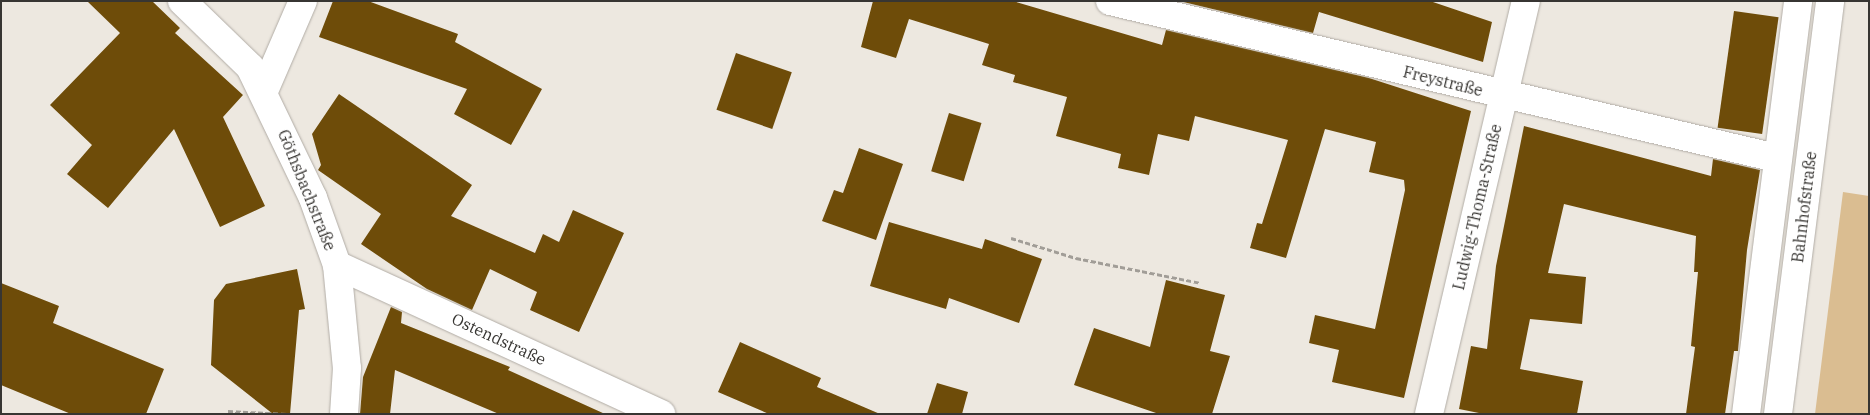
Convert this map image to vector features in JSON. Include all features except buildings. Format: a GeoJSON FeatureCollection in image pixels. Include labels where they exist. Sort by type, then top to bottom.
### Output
{"type":"FeatureCollection","features":[{"type":"Feature","properties":{"kind":"street","name":"Göthsbachstraße"},"geometry":{"type":"LineString","coordinates":[[182,1],[250,67],[264,91],[313,198],[337,265],[347,368],[344,414]]}},
{"type":"Feature","properties":{"kind":"street"},"geometry":{"type":"LineString","coordinates":[[264,91],[303,1]]}},
{"type":"Feature","properties":{"kind":"street","name":"Freystraße"},"geometry":{"type":"LineString","coordinates":[[1110,1],[1502,95],[1776,158]]}},
{"type":"Feature","properties":{"kind":"street","name":"Ludwig-Thoma-Straße"},"geometry":{"type":"LineString","coordinates":[[1430,414],[1502,95],[1526,1]]}},
{"type":"Feature","properties":{"kind":"street","name":"Bahnhofstraße"},"geometry":{"type":"LineString","coordinates":[[1746,414],[1776,158],[1798,1]]}},
{"type":"Feature","properties":{"kind":"street","name":"Bahnhofstraße"},"geometry":{"type":"LineString","coordinates":[[1778,414],[1830,1]]}},
{"type":"Feature","properties":{"kind":"street","name":"Ostendstraße"},"geometry":{"type":"LineString","coordinates":[[337,265],[661,414]]}},
{"type":"Feature","properties":{"kind":"path"},"geometry":{"type":"LineString","coordinates":[[1011,238],[1076,258],[1201,283]]}},
{"type":"Feature","properties":{"kind":"path"},"geometry":{"type":"LineString","coordinates":[[228,410],[287,414]]}},
{"type":"Feature","properties":{"kind":"shaded area"},"geometry":{"type":"Polygon","coordinates":[[[1843,192],[1869,196],[1869,414],[1815,414],[1843,192]]]}}]}
